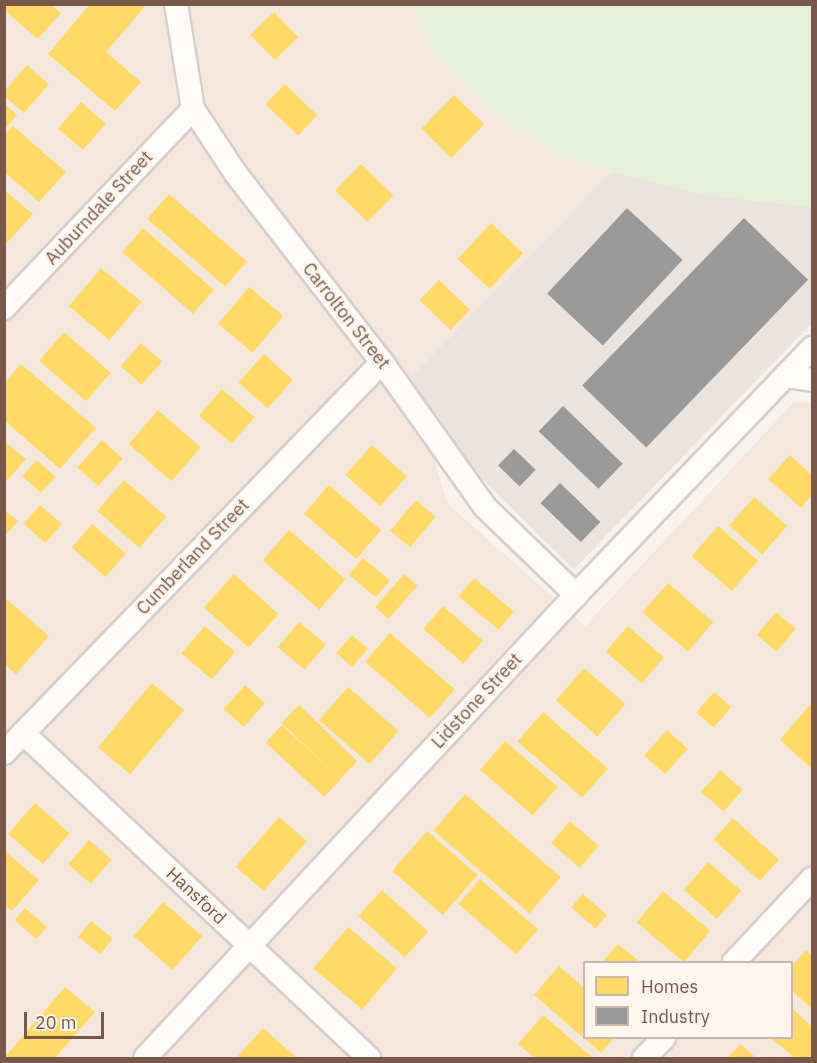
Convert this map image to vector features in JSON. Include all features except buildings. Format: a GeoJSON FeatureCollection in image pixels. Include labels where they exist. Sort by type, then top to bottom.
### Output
{"type":"FeatureCollection","features":[{"type":"Feature","properties":{"kind":"street","name":"Carrolton Street"},"geometry":{"type":"LineString","coordinates":[[176,4],[193,108],[236,174],[382,362],[485,507],[576,595]]}},
{"type":"Feature","properties":{"kind":"street","name":"Auburndale Street"},"geometry":{"type":"LineString","coordinates":[[4,308],[193,108]]}},
{"type":"Feature","properties":{"kind":"street","name":"Lidstone Street"},"geometry":{"type":"LineString","coordinates":[[145,1059],[576,595],[813,348]]}},
{"type":"Feature","properties":{"kind":"street","name":"Cumberland Street"},"geometry":{"type":"LineString","coordinates":[[4,753],[382,362]]}},
{"type":"Feature","properties":{"kind":"street"},"geometry":{"type":"LineString","coordinates":[[785,376],[813,380]]}},
{"type":"Feature","properties":{"kind":"street","name":"Hansford"},"geometry":{"type":"LineString","coordinates":[[23,733],[369,1059]]}},
{"type":"Feature","properties":{"kind":"street"},"geometry":{"type":"LineString","coordinates":[[736,961],[813,879]]}},
{"type":"Feature","properties":{"kind":"street"},"geometry":{"type":"LineString","coordinates":[[644,1059],[663,1039]]}},
{"type":"Feature","properties":{"kind":"shaded area"},"geometry":{"type":"Polygon","coordinates":[[[5,5],[414,5],[434,57],[501,120],[559,154],[612,172],[410,378],[447,503],[585,626],[794,402],[812,403],[812,1058],[5,1058],[5,5]]]}},
{"type":"Feature","properties":{"kind":"shaded area"},"geometry":{"type":"Polygon","coordinates":[[[612,172],[705,195],[812,207],[812,323],[574,569],[479,476],[410,378],[612,172]]]}},
{"type":"Feature","properties":{"kind":"green space"},"geometry":{"type":"Polygon","coordinates":[[[414,5],[812,5],[812,207],[705,195],[612,172],[559,154],[501,120],[434,57],[414,5]]]}}]}
